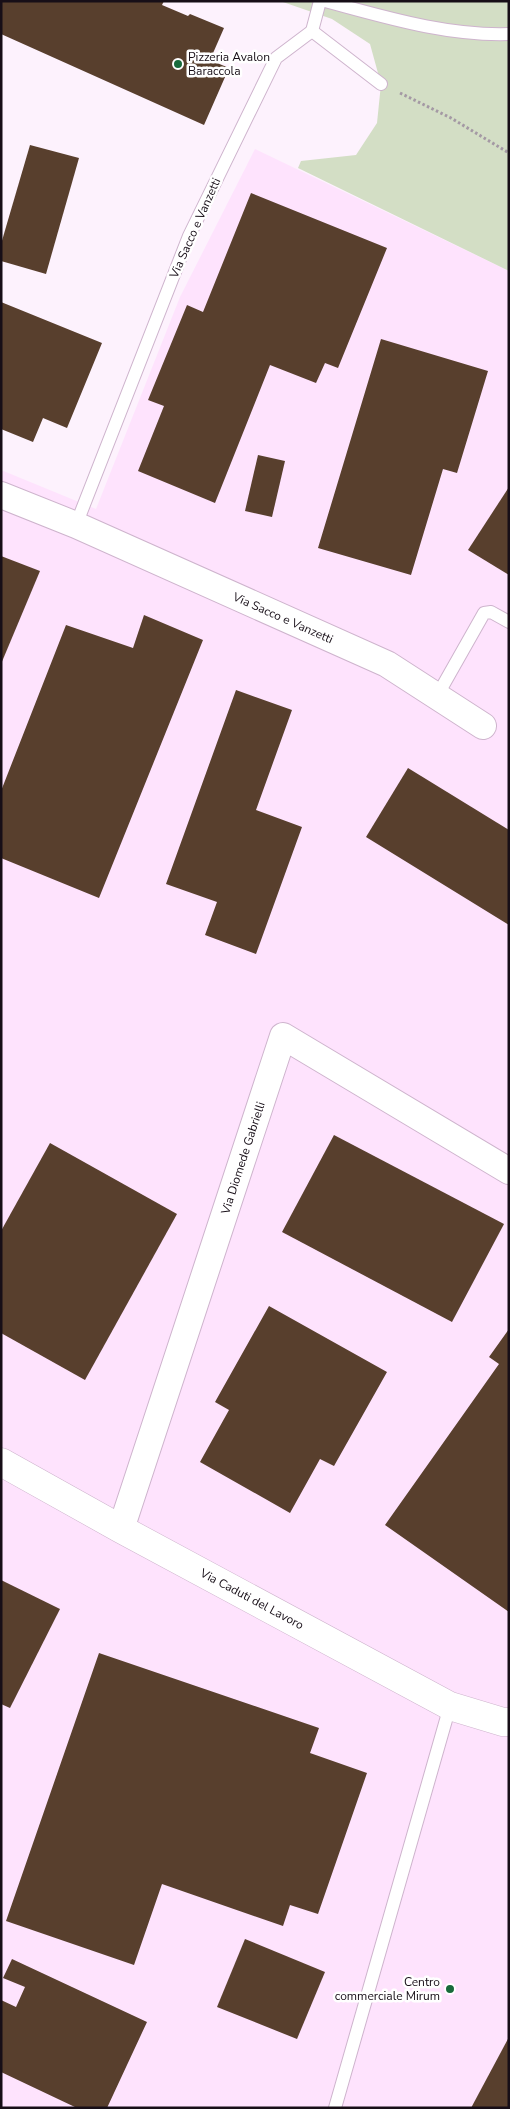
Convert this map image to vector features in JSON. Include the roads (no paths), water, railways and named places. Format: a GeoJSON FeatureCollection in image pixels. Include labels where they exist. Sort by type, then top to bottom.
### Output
{"type":"FeatureCollection","features":[{"type":"Feature","properties":{"kind":"street","name":"Via Sacco e Vanzetti"},"geometry":{"type":"LineString","coordinates":[[1,495],[76,525],[387,664],[483,726]]}},
{"type":"Feature","properties":{"kind":"street","name":"Via Diomede Gabrielli"},"geometry":{"type":"LineString","coordinates":[[121,1529],[283,1036],[509,1171]]}},
{"type":"Feature","properties":{"kind":"street","name":"Via Caduti del Lavoro"},"geometry":{"type":"LineString","coordinates":[[1,1462],[121,1529],[450,1706],[503,1722],[509,1722]]}},
{"type":"Feature","properties":{"kind":"lane"},"geometry":{"type":"LineString","coordinates":[[320,1],[312,31],[381,84]]}},
{"type":"Feature","properties":{"kind":"lane"},"geometry":{"type":"LineString","coordinates":[[325,1],[407,23],[479,35],[509,34]]}},
{"type":"Feature","properties":{"kind":"lane","name":"Via Sacco e Vanzetti"},"geometry":{"type":"LineString","coordinates":[[76,525],[189,236],[276,58],[312,31]]}},
{"type":"Feature","properties":{"kind":"lane"},"geometry":{"type":"LineString","coordinates":[[436,696],[484,613],[491,612],[509,622]]}},
{"type":"Feature","properties":{"kind":"lane"},"geometry":{"type":"LineString","coordinates":[[335,2108],[450,1706]]}},
{"type":"Feature","properties":{"kind":"place","name":"Pizzeria Avalon Baraccola"},"geometry":{"type":"Point","coordinates":[178,64]}},
{"type":"Feature","properties":{"kind":"place","name":"Centro commerciale Mirum"},"geometry":{"type":"Point","coordinates":[450,1989]}}]}
